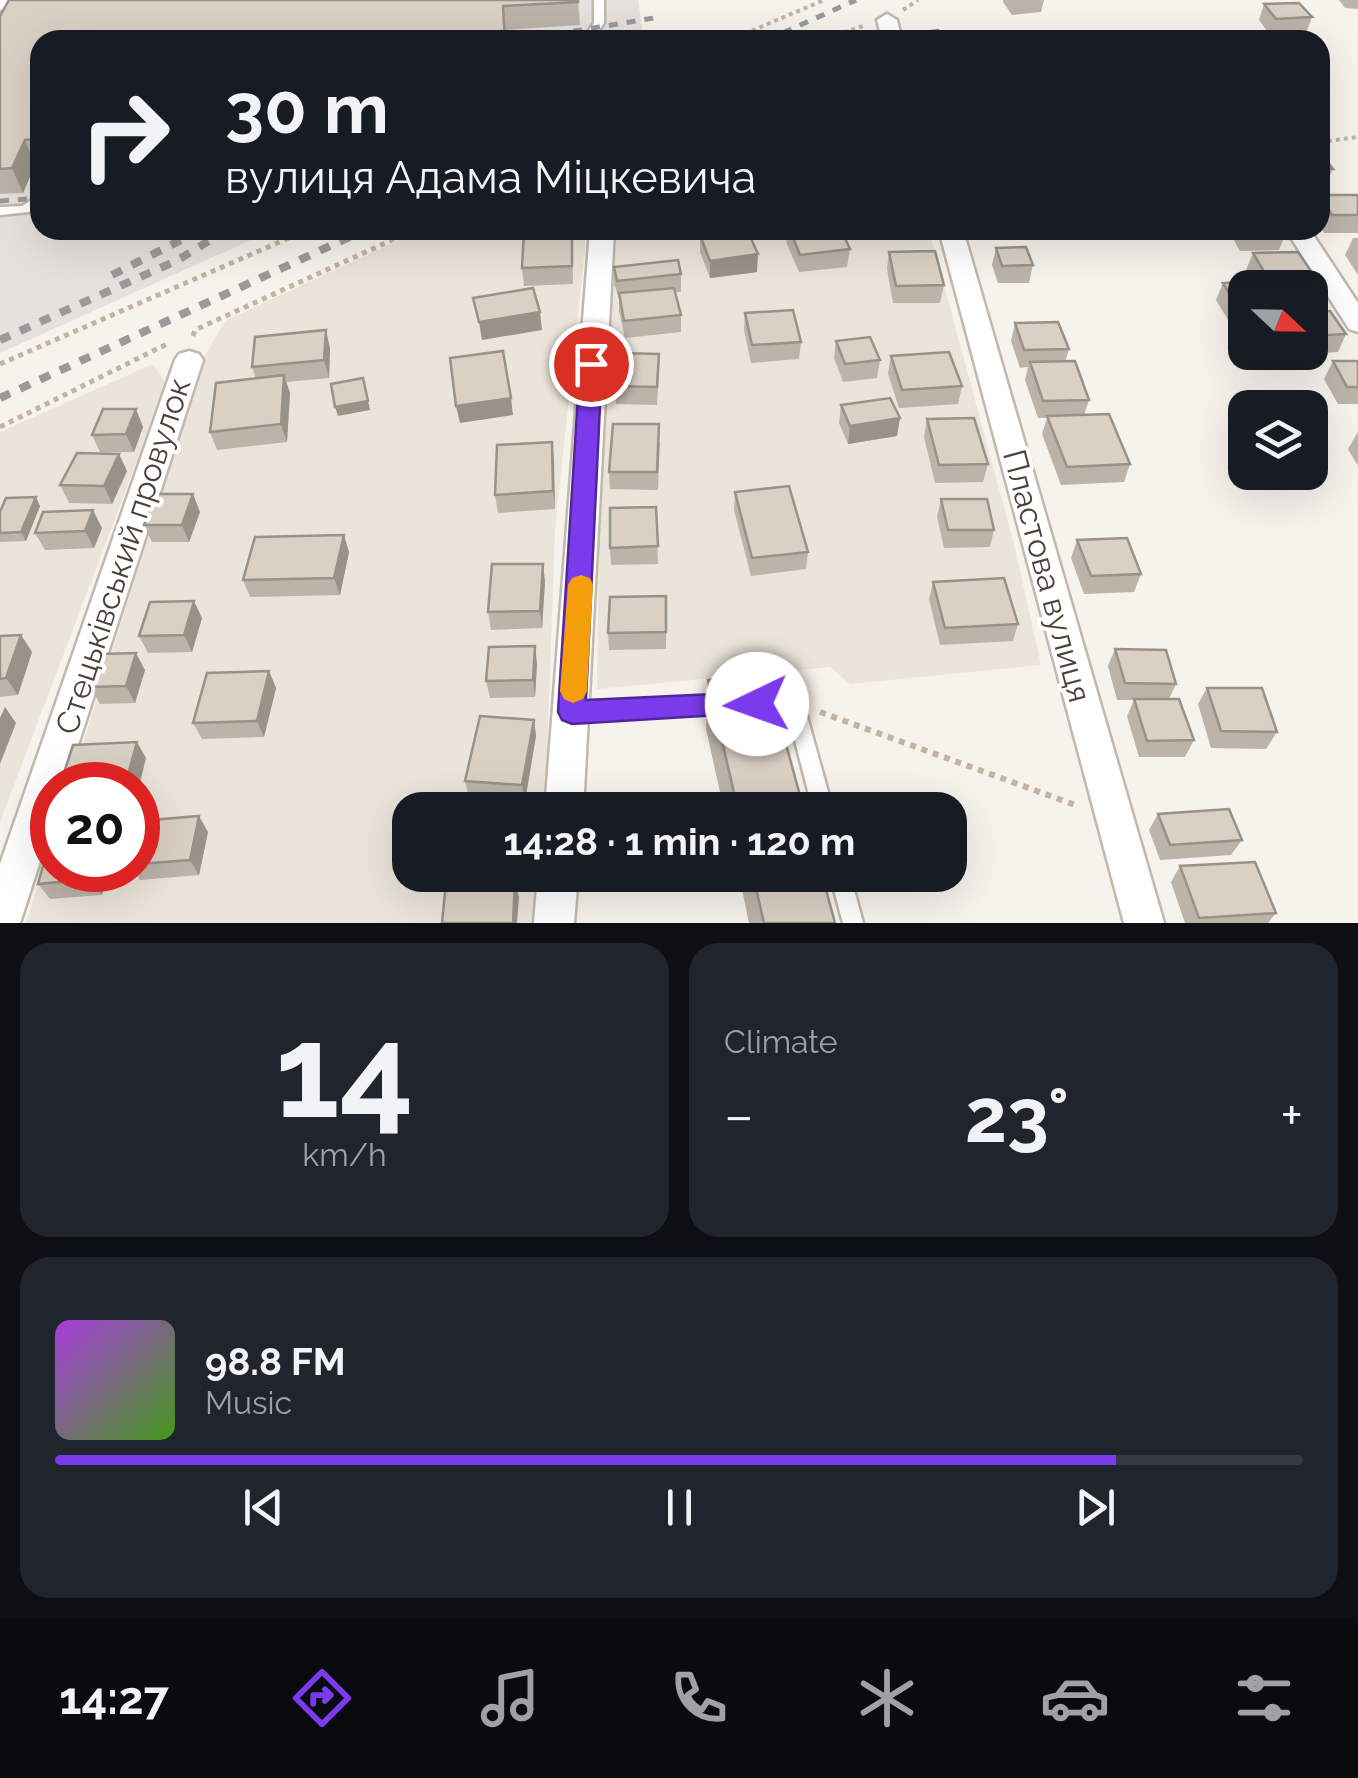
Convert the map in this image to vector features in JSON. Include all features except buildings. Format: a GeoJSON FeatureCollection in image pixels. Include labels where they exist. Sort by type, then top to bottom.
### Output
{"type":"FeatureCollection","features":[{"type":"Feature","properties":{"kind":"street"},"geometry":{"type":"LineString","coordinates":[[565,792],[584,536],[588,397],[601,240]]}},
{"type":"Feature","properties":{"kind":"street","name":"Пластова вулиця"},"geometry":{"type":"LineString","coordinates":[[954,240],[1144,923]]}},
{"type":"Feature","properties":{"kind":"street"},"geometry":{"type":"LineString","coordinates":[[1305,240],[1355,312]]}},
{"type":"Feature","properties":{"kind":"street","name":"Стецьківський провулок"},"geometry":{"type":"LineString","coordinates":[[0,923],[192,345]]}},
{"type":"Feature","properties":{"kind":"street"},"geometry":{"type":"LineString","coordinates":[[554,923],[557,892]]}},
{"type":"Feature","properties":{"kind":"lane"},"geometry":{"type":"LineString","coordinates":[[0,7],[4,0]]}},
{"type":"Feature","properties":{"kind":"lane"},"geometry":{"type":"LineString","coordinates":[[594,30],[600,22],[599,0]]}},
{"type":"Feature","properties":{"kind":"lane"},"geometry":{"type":"LineString","coordinates":[[0,211],[30,206]]}},
{"type":"Feature","properties":{"kind":"lane"},"geometry":{"type":"LineString","coordinates":[[572,712],[794,702],[818,792]]}},
{"type":"Feature","properties":{"kind":"lane"},"geometry":{"type":"LineString","coordinates":[[845,892],[853,923]]}},
{"type":"Feature","properties":{"kind":"path"},"geometry":{"type":"LineString","coordinates":[[754,30],[824,0]]}},
{"type":"Feature","properties":{"kind":"path"},"geometry":{"type":"LineString","coordinates":[[1330,140],[1358,136]]}},
{"type":"Feature","properties":{"kind":"path"},"geometry":{"type":"LineString","coordinates":[[0,364],[284,240]]}},
{"type":"Feature","properties":{"kind":"path"},"geometry":{"type":"LineString","coordinates":[[0,427],[192,345],[395,240]]}},
{"type":"Feature","properties":{"kind":"path"},"geometry":{"type":"LineString","coordinates":[[794,702],[1113,818]]}},
{"type":"Feature","properties":{"kind":"shaded area"},"geometry":{"type":"Polygon","coordinates":[[[0,0],[638,0],[642,30],[30,30],[30,240],[251,240],[0,353],[0,0]]]}},
{"type":"Feature","properties":{"kind":"shaded area"},"geometry":{"type":"Polygon","coordinates":[[[399,240],[586,240],[555,528],[546,792],[392,792],[392,892],[542,892],[541,923],[26,923],[36,892],[160,892],[160,762],[77,762],[204,358],[225,321],[399,240]]]}},
{"type":"Feature","properties":{"kind":"shaded area"},"geometry":{"type":"Polygon","coordinates":[[[613,240],[932,240],[1014,544],[1041,665],[850,684],[830,667],[597,689],[601,395],[613,240]]]}},
{"type":"Feature","properties":{"kind":"shaded area"},"geometry":{"type":"Polygon","coordinates":[[[153,364],[166,384],[0,822],[0,432],[153,364]]]}},
{"type":"Feature","properties":{"kind":"railway"},"geometry":{"type":"LineString","coordinates":[[789,30],[856,0]]}},
{"type":"Feature","properties":{"kind":"railway"},"geometry":{"type":"LineString","coordinates":[[581,30],[654,18]]}},
{"type":"Feature","properties":{"kind":"railway"},"geometry":{"type":"LineString","coordinates":[[0,201],[30,199]]}},
{"type":"Feature","properties":{"kind":"railway"},"geometry":{"type":"LineString","coordinates":[[112,275],[181,240]]}},
{"type":"Feature","properties":{"kind":"railway"},"geometry":{"type":"LineString","coordinates":[[0,340],[178,260],[210,240]]}},
{"type":"Feature","properties":{"kind":"railway"},"geometry":{"type":"LineString","coordinates":[[0,398],[343,240]]}},
{"type":"Feature","properties":{"kind":"slow traffic"},"geometry":{"type":"LineString","coordinates":[[573,691],[581,585]]}},
{"type":"Feature","properties":{"kind":"route"},"geometry":{"type":"LineString","coordinates":[[591,364],[572,712],[757,704]]}}]}
